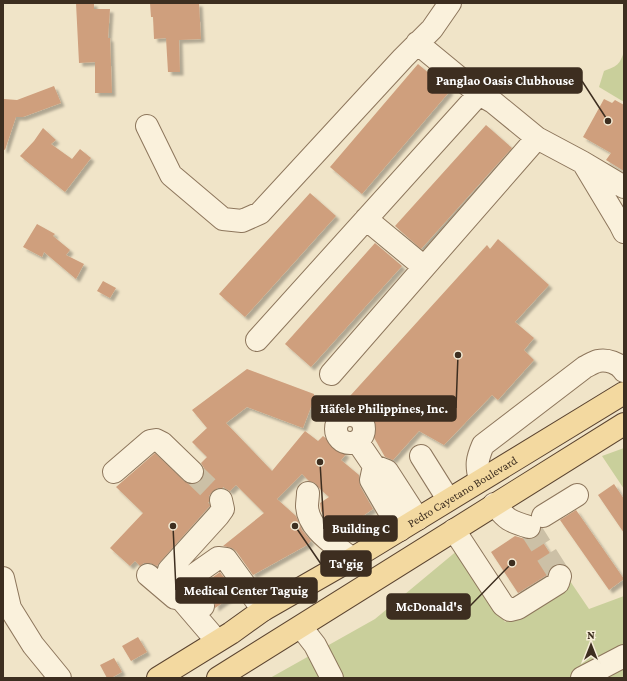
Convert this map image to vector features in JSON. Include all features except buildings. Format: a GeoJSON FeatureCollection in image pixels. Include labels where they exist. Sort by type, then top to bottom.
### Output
{"type":"FeatureCollection","features":[{"type":"Feature","properties":{"kind":"main road","name":"Pedro Cayetano Boulevard"},"geometry":{"type":"LineString","coordinates":[[158,678],[222,638],[263,610],[352,559],[448,499],[624,393]]}},
{"type":"Feature","properties":{"kind":"main road"},"geometry":{"type":"LineString","coordinates":[[222,638],[226,673],[624,424]]}},
{"type":"Feature","properties":{"kind":"street"},"geometry":{"type":"LineString","coordinates":[[147,126],[171,175],[223,219],[242,221],[260,213],[432,29],[450,3]]}},
{"type":"Feature","properties":{"kind":"street"},"geometry":{"type":"LineString","coordinates":[[418,43],[479,94],[493,102],[537,138],[624,187]]}},
{"type":"Feature","properties":{"kind":"street"},"geometry":{"type":"LineString","coordinates":[[257,340],[479,94]]}},
{"type":"Feature","properties":{"kind":"street"},"geometry":{"type":"LineString","coordinates":[[331,374],[537,138]]}},
{"type":"Feature","properties":{"kind":"street"},"geometry":{"type":"LineString","coordinates":[[582,162],[623,226]]}},
{"type":"Feature","properties":{"kind":"street"},"geometry":{"type":"LineString","coordinates":[[366,219],[424,267]]}},
{"type":"Feature","properties":{"kind":"street"},"geometry":{"type":"LineString","coordinates":[[480,480],[477,470],[477,457],[483,445],[585,367],[598,361],[610,361],[622,367],[624,371]]}},
{"type":"Feature","properties":{"kind":"street"},"geometry":{"type":"LineString","coordinates":[[114,472],[150,441],[156,440],[162,443],[192,472]]}},
{"type":"Feature","properties":{"kind":"street"},"geometry":{"type":"LineString","coordinates":[[357,441],[374,466],[388,472],[418,519]]}},
{"type":"Feature","properties":{"kind":"street"},"geometry":{"type":"LineString","coordinates":[[421,456],[448,499]]}},
{"type":"Feature","properties":{"kind":"street"},"geometry":{"type":"LineString","coordinates":[[374,466],[371,480],[400,530]]}},
{"type":"Feature","properties":{"kind":"street"},"geometry":{"type":"LineString","coordinates":[[308,493],[307,506],[310,519],[319,531],[352,559]]}},
{"type":"Feature","properties":{"kind":"street"},"geometry":{"type":"LineString","coordinates":[[494,504],[505,518],[510,521],[536,521],[577,495]]}},
{"type":"Feature","properties":{"kind":"street"},"geometry":{"type":"LineString","coordinates":[[196,616],[169,585],[167,577],[169,570],[221,513],[223,509],[221,500]]}},
{"type":"Feature","properties":{"kind":"street"},"geometry":{"type":"LineString","coordinates":[[454,530],[503,605],[510,610],[518,608],[558,582],[560,576]]}},
{"type":"Feature","properties":{"kind":"street"},"geometry":{"type":"LineString","coordinates":[[222,638],[188,587],[187,582],[188,579],[218,558],[226,559],[263,610]]}},
{"type":"Feature","properties":{"kind":"street"},"geometry":{"type":"LineString","coordinates":[[148,575],[222,638]]}},
{"type":"Feature","properties":{"kind":"street"},"geometry":{"type":"LineString","coordinates":[[3,578],[10,608],[33,645],[60,678]]}},
{"type":"Feature","properties":{"kind":"street"},"geometry":{"type":"LineString","coordinates":[[301,627],[315,645],[332,678]]}},
{"type":"Feature","properties":{"kind":"street"},"geometry":{"type":"LineString","coordinates":[[582,678],[624,656]]}},
{"type":"Feature","properties":{"kind":"green space"},"geometry":{"type":"Polygon","coordinates":[[[624,51],[624,102],[599,87],[604,71],[612,68],[619,62],[624,51]]]}},
{"type":"Feature","properties":{"kind":"green space"},"geometry":{"type":"Polygon","coordinates":[[[624,448],[624,489],[602,456],[624,448]]]}},
{"type":"Feature","properties":{"kind":"green space"},"geometry":{"type":"Polygon","coordinates":[[[458,550],[505,622],[570,581],[589,609],[624,596],[624,678],[270,678],[375,619],[458,550]]]}},
{"type":"Feature","properties":{"kind":"tunnel"},"geometry":{"type":"LineString","coordinates":[[192,472],[221,500]]}},
{"type":"Feature","properties":{"kind":"tunnel"},"geometry":{"type":"LineString","coordinates":[[529,527],[560,576]]}},
{"type":"Feature","properties":{"kind":"place","name":"Panglao Oasis Clubhouse"},"geometry":{"type":"Point","coordinates":[608,121]}},
{"type":"Feature","properties":{"kind":"place","name":"Häfele Philippines, Inc."},"geometry":{"type":"Point","coordinates":[458,355]}},
{"type":"Feature","properties":{"kind":"place","name":"Building C"},"geometry":{"type":"Point","coordinates":[320,462]}},
{"type":"Feature","properties":{"kind":"place","name":"Medical Center Taguig"},"geometry":{"type":"Point","coordinates":[173,526]}},
{"type":"Feature","properties":{"kind":"place","name":"Ta'gig"},"geometry":{"type":"Point","coordinates":[295,526]}},
{"type":"Feature","properties":{"kind":"place","name":"McDonald's"},"geometry":{"type":"Point","coordinates":[512,563]}}]}
